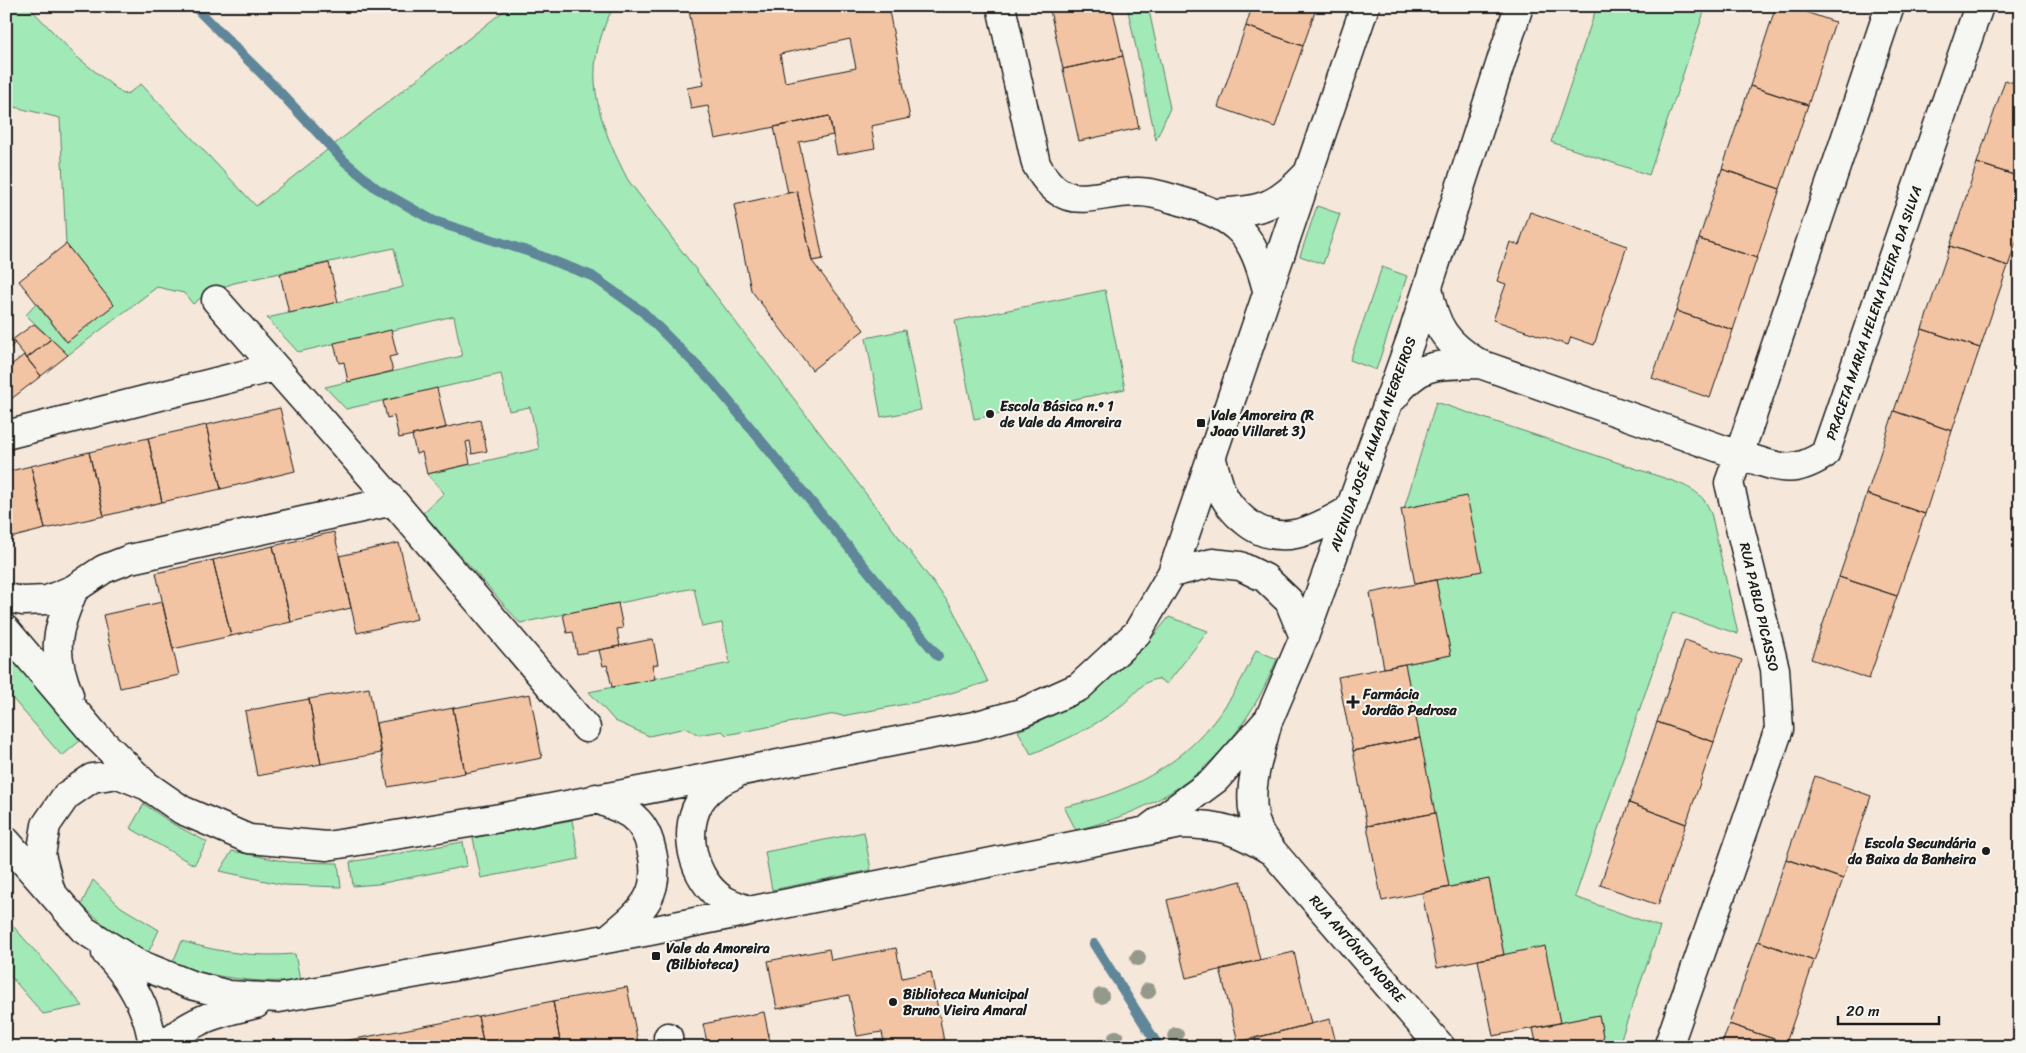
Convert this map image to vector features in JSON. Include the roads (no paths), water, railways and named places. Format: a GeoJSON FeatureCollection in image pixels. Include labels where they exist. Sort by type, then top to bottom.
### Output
{"type":"FeatureCollection","features":[{"type":"Feature","properties":{"kind":"street"},"geometry":{"type":"LineString","coordinates":[[1001,6],[1036,164],[1056,191],[1074,198],[1140,192],[1156,194],[1217,213],[1242,231],[1255,251],[1268,290]]}},
{"type":"Feature","properties":{"kind":"street"},"geometry":{"type":"LineString","coordinates":[[6,630],[96,736],[146,785],[182,810],[249,839],[326,846],[500,818],[974,726],[1021,713],[1079,687],[1137,633],[1172,573],[1365,6]]}},
{"type":"Feature","properties":{"kind":"street","name":"AVENIDA JOSÉ ALMADA NEGREIROS"},"geometry":{"type":"LineString","coordinates":[[1145,831],[1216,779],[1269,718],[1304,637],[1386,407],[1428,287],[1519,6]]}},
{"type":"Feature","properties":{"kind":"street"},"geometry":{"type":"LineString","coordinates":[[1428,287],[1431,309],[1437,324],[1461,352],[1480,364],[1739,455],[1890,6]]}},
{"type":"Feature","properties":{"kind":"street","name":"PRACETA MARIA HELENA VIEIRA DA SILVA"},"geometry":{"type":"LineString","coordinates":[[1739,455],[1787,469],[1808,465],[1825,454],[1980,6]]}},
{"type":"Feature","properties":{"kind":"street"},"geometry":{"type":"LineString","coordinates":[[1217,213],[1256,210],[1275,202],[1290,192],[1307,174]]}},
{"type":"Feature","properties":{"kind":"street"},"geometry":{"type":"LineString","coordinates":[[216,300],[393,501],[586,728]]}},
{"type":"Feature","properties":{"kind":"street"},"geometry":{"type":"LineString","coordinates":[[1386,407],[1407,379],[1420,371],[1441,365],[1480,364]]}},
{"type":"Feature","properties":{"kind":"street"},"geometry":{"type":"LineString","coordinates":[[6,434],[275,367]]}},
{"type":"Feature","properties":{"kind":"street","name":"RUA PABLO PICASSO"},"geometry":{"type":"LineString","coordinates":[[1668,1047],[1779,730],[1775,669],[1729,483],[1739,455]]}},
{"type":"Feature","properties":{"kind":"street"},"geometry":{"type":"LineString","coordinates":[[1211,456],[1222,491],[1237,514],[1255,530],[1274,536],[1297,535],[1324,525],[1349,510]]}},
{"type":"Feature","properties":{"kind":"street"},"geometry":{"type":"LineString","coordinates":[[6,598],[24,601],[47,600],[74,589],[104,569],[130,559],[393,501]]}},
{"type":"Feature","properties":{"kind":"street"},"geometry":{"type":"LineString","coordinates":[[1172,573],[1212,563],[1240,566],[1265,578],[1289,600],[1304,637]]}},
{"type":"Feature","properties":{"kind":"street"},"geometry":{"type":"LineString","coordinates":[[74,589],[58,628],[56,653],[63,681],[74,710]]}},
{"type":"Feature","properties":{"kind":"street"},"geometry":{"type":"LineString","coordinates":[[1269,718],[1254,776],[1253,803],[1258,829],[1273,852]]}},
{"type":"Feature","properties":{"kind":"street"},"geometry":{"type":"LineString","coordinates":[[744,770],[718,782],[702,798],[691,826],[692,847],[697,866],[710,886],[723,900],[748,910]]}},
{"type":"Feature","properties":{"kind":"street"},"geometry":{"type":"LineString","coordinates":[[52,895],[41,855],[46,825],[66,796],[92,778],[118,774],[146,785]]}},
{"type":"Feature","properties":{"kind":"street"},"geometry":{"type":"LineString","coordinates":[[596,798],[632,815],[648,834],[655,863],[655,885],[648,900],[630,921],[609,938]]}},
{"type":"Feature","properties":{"kind":"street"},"geometry":{"type":"LineString","coordinates":[[161,1047],[196,1021],[218,1012],[279,998],[609,938],[1181,824],[1214,825],[1245,834],[1273,852]]}},
{"type":"Feature","properties":{"kind":"street"},"geometry":{"type":"LineString","coordinates":[[6,841],[52,895],[119,966],[140,997],[151,1028],[153,1047]]}},
{"type":"Feature","properties":{"kind":"street","name":"RUA ANTÓNIO NOBRE"},"geometry":{"type":"LineString","coordinates":[[1273,852],[1441,1047]]}},
{"type":"Feature","properties":{"kind":"street"},"geometry":{"type":"LineString","coordinates":[[84,930],[136,963],[191,985],[230,995],[279,998]]}},
{"type":"Feature","properties":{"kind":"waterway"},"geometry":{"type":"LineString","coordinates":[[194,6],[277,89],[343,160],[376,188],[434,221],[530,252],[592,276],[643,312],[712,381],[938,656]]}},
{"type":"Feature","properties":{"kind":"waterway"},"geometry":{"type":"LineString","coordinates":[[1094,944],[1159,1047]]}},
{"type":"Feature","properties":{"kind":"place","name":"Escola Básica n.º 1 de Vale da Amoreira"},"geometry":{"type":"Point","coordinates":[990,414]}},
{"type":"Feature","properties":{"kind":"place","name":"Vale Amoreira (R Joao Villaret 3)"},"geometry":{"type":"Point","coordinates":[1201,423]}},
{"type":"Feature","properties":{"kind":"place","name":"Farmácia Jordão Pedrosa"},"geometry":{"type":"Point","coordinates":[1353,702]}},
{"type":"Feature","properties":{"kind":"place","name":"Escola Secundária da Baixa da Banheira"},"geometry":{"type":"Point","coordinates":[1986,851]}},
{"type":"Feature","properties":{"kind":"place","name":"Vale da Amoreira (Bilbioteca)"},"geometry":{"type":"Point","coordinates":[656,956]}},
{"type":"Feature","properties":{"kind":"place","name":"Biblioteca Municipal Bruno Vieira Amaral"},"geometry":{"type":"Point","coordinates":[893,1002]}}]}
